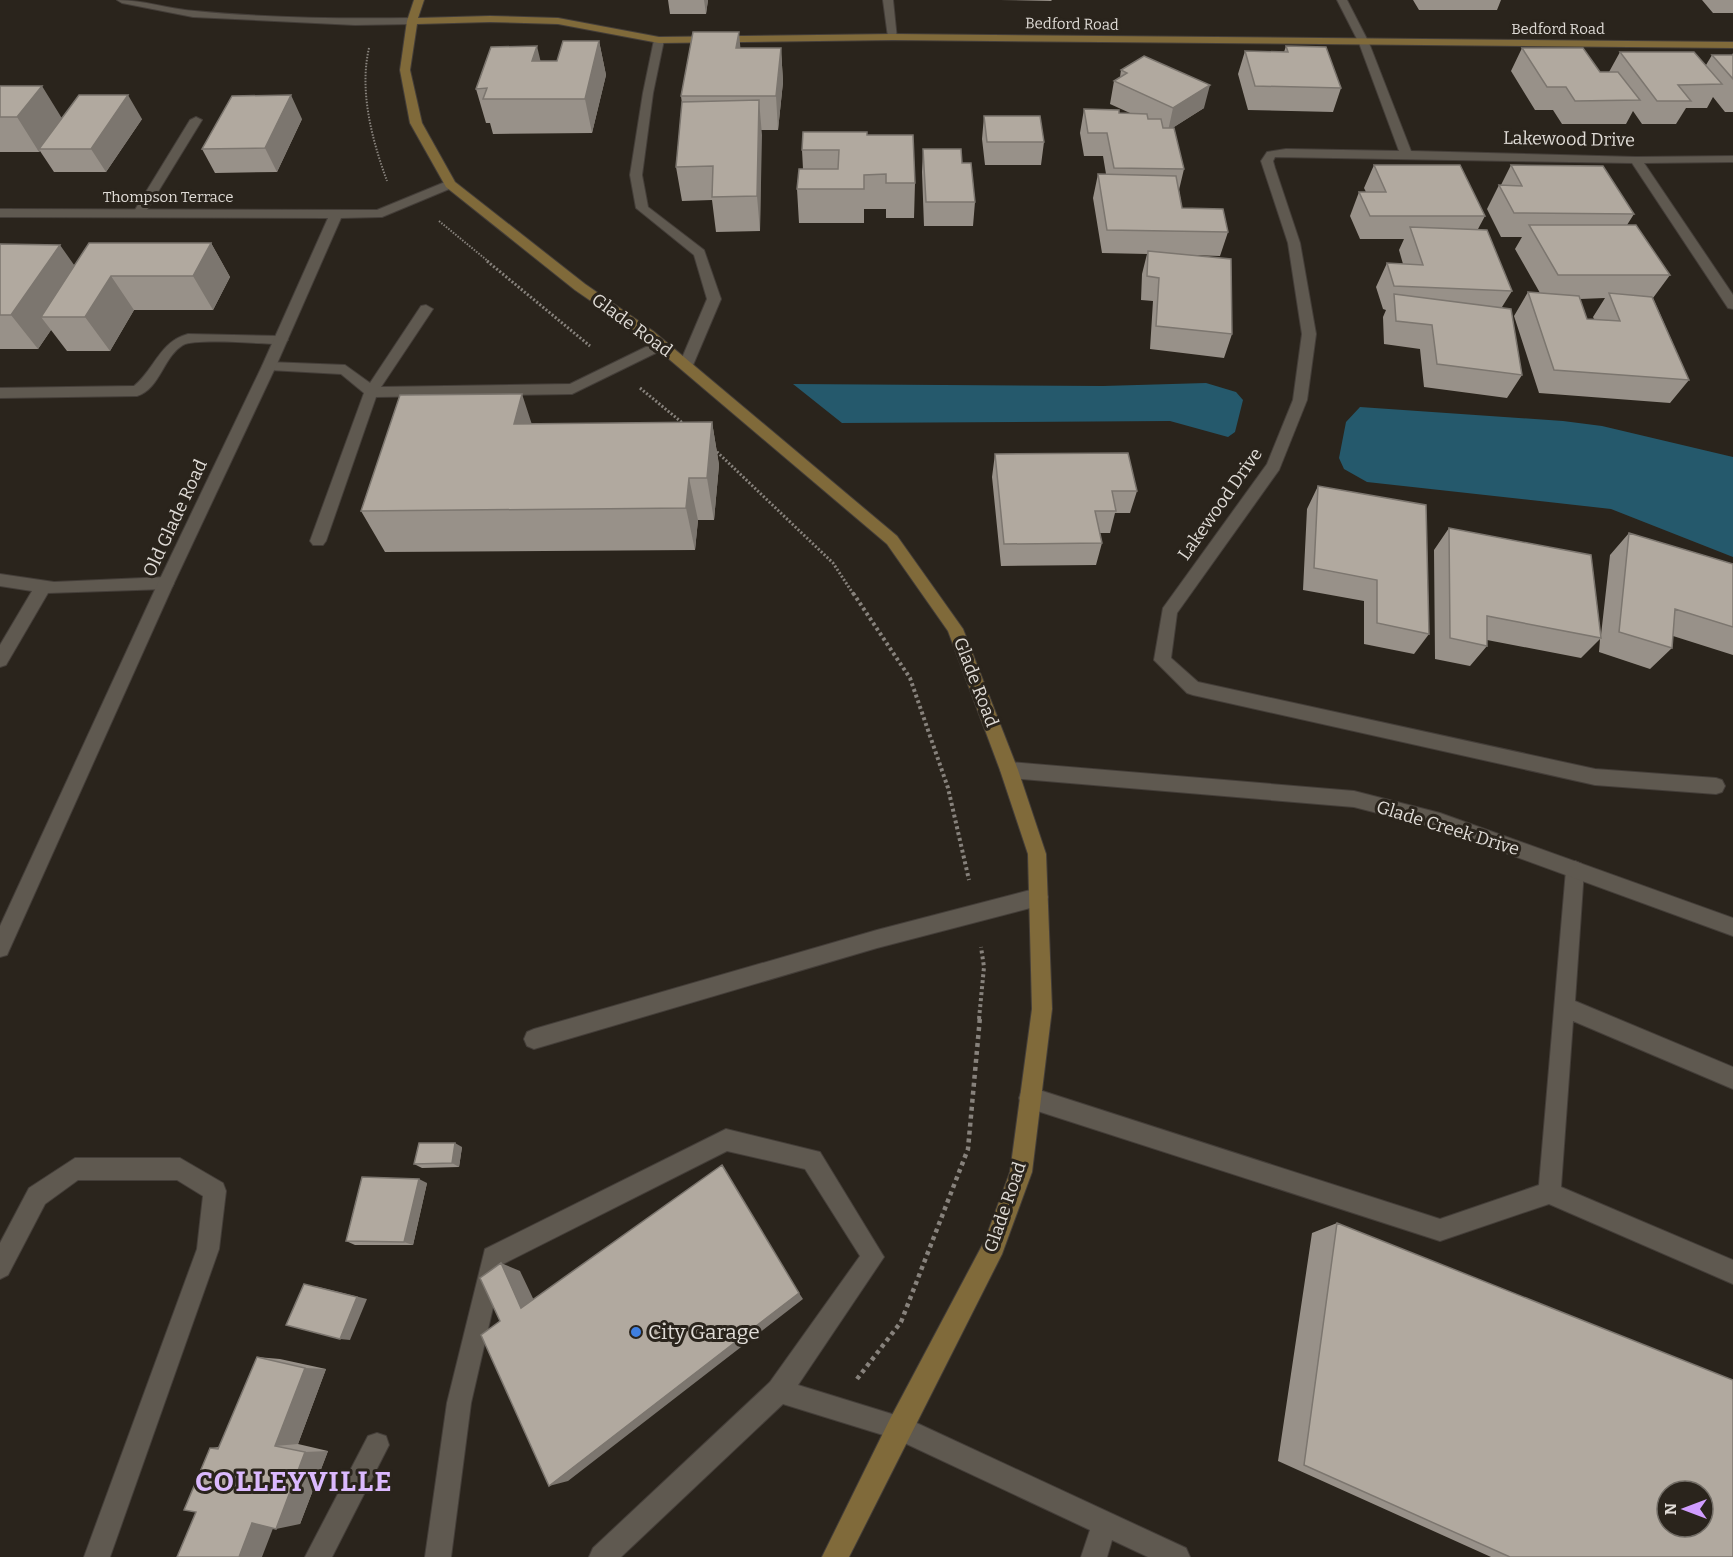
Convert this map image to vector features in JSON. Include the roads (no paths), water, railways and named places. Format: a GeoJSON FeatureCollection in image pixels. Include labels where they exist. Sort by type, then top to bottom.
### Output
{"type":"FeatureCollection","features":[{"type":"Feature","properties":{"kind":"main road","name":"Glade Road"},"geometry":{"type":"LineString","coordinates":[[418,0],[412,21],[405,70],[416,123],[450,184],[580,287],[686,365],[892,540],[956,629],[1009,770],[1037,854],[1042,1009],[1021,1172],[994,1246],[835,1557]]}},
{"type":"Feature","properties":{"kind":"main road","name":"Bedford Road"},"geometry":{"type":"LineString","coordinates":[[412,21],[490,19],[558,21],[659,40],[892,37],[1733,45]]}},
{"type":"Feature","properties":{"kind":"street"},"geometry":{"type":"LineString","coordinates":[[122,0],[193,14],[379,22],[412,21]]}},
{"type":"Feature","properties":{"kind":"street"},"geometry":{"type":"LineString","coordinates":[[888,0],[892,37]]}},
{"type":"Feature","properties":{"kind":"street"},"geometry":{"type":"LineString","coordinates":[[1342,0],[1364,43],[1406,154]]}},
{"type":"Feature","properties":{"kind":"street"},"geometry":{"type":"LineString","coordinates":[[659,40],[648,93],[636,176],[642,208],[700,253],[714,299],[686,365]]}},
{"type":"Feature","properties":{"kind":"street"},"geometry":{"type":"LineString","coordinates":[[139,213],[196,120]]}},
{"type":"Feature","properties":{"kind":"street","name":"Lakewood Drive"},"geometry":{"type":"LineString","coordinates":[[1716,786],[1595,777],[1193,688],[1162,660],[1169,612],[1274,466],[1300,400],[1309,334],[1294,243],[1268,161],[1271,154],[1276,152],[1636,160],[1733,159]]}},
{"type":"Feature","properties":{"kind":"street"},"geometry":{"type":"LineString","coordinates":[[1636,160],[1733,305]]}},
{"type":"Feature","properties":{"kind":"street"},"geometry":{"type":"LineString","coordinates":[[336,214],[378,214],[450,184]]}},
{"type":"Feature","properties":{"kind":"street","name":"Thompson Terrace"},"geometry":{"type":"LineString","coordinates":[[0,213],[336,214]]}},
{"type":"Feature","properties":{"kind":"street","name":"Old Glade Road"},"geometry":{"type":"LineString","coordinates":[[0,948],[166,583],[281,340],[336,214]]}},
{"type":"Feature","properties":{"kind":"street"},"geometry":{"type":"LineString","coordinates":[[318,541],[371,392],[426,309]]}},
{"type":"Feature","properties":{"kind":"street"},"geometry":{"type":"LineString","coordinates":[[0,393],[137,391],[147,384],[165,350],[174,343],[188,338],[281,340]]}},
{"type":"Feature","properties":{"kind":"street"},"geometry":{"type":"LineString","coordinates":[[269,366],[345,370],[371,392],[573,389],[661,345]]}},
{"type":"Feature","properties":{"kind":"street"},"geometry":{"type":"LineString","coordinates":[[0,580],[54,588],[166,583]]}},
{"type":"Feature","properties":{"kind":"street"},"geometry":{"type":"LineString","coordinates":[[0,660],[43,586]]}},
{"type":"Feature","properties":{"kind":"street","name":"Glade Creek Drive"},"geometry":{"type":"LineString","coordinates":[[1009,770],[1354,799],[1440,821],[1733,927]]}},
{"type":"Feature","properties":{"kind":"street"},"geometry":{"type":"LineString","coordinates":[[1550,1193],[1575,870]]}},
{"type":"Feature","properties":{"kind":"street"},"geometry":{"type":"LineString","coordinates":[[534,1039],[877,939],[1038,897]]}},
{"type":"Feature","properties":{"kind":"street"},"geometry":{"type":"LineString","coordinates":[[1564,1007],[1733,1078]]}},
{"type":"Feature","properties":{"kind":"street"},"geometry":{"type":"LineString","coordinates":[[1030,1098],[1440,1230],[1550,1193],[1733,1272]]}},
{"type":"Feature","properties":{"kind":"street"},"geometry":{"type":"LineString","coordinates":[[438,1557],[459,1403],[493,1257],[726,1140],[812,1160],[873,1257],[779,1391],[602,1557]]}},
{"type":"Feature","properties":{"kind":"street"},"geometry":{"type":"LineString","coordinates":[[0,1267],[37,1196],[75,1169],[180,1169],[215,1191],[208,1249],[98,1557]]}},
{"type":"Feature","properties":{"kind":"street"},"geometry":{"type":"LineString","coordinates":[[779,1391],[899,1428],[1177,1557]]}},
{"type":"Feature","properties":{"kind":"street"},"geometry":{"type":"LineString","coordinates":[[318,1557],[377,1445]]}},
{"type":"Feature","properties":{"kind":"street"},"geometry":{"type":"LineString","coordinates":[[1094,1557],[1105,1524]]}},
{"type":"Feature","properties":{"kind":"water"},"geometry":{"type":"Polygon","coordinates":[[[1206,383],[1236,392],[1243,400],[1235,432],[1228,437],[1170,421],[842,423],[793,384],[1103,386],[1206,383]]]}},
{"type":"Feature","properties":{"kind":"water"},"geometry":{"type":"Polygon","coordinates":[[[1360,407],[1563,421],[1602,426],[1733,457],[1733,557],[1611,509],[1367,482],[1344,469],[1339,458],[1346,422],[1360,407]]]}},
{"type":"Feature","properties":{"kind":"place","name":"City Garage"},"geometry":{"type":"Point","coordinates":[636,1332]}},
{"type":"Feature","properties":{"kind":"district","name":"COLLEYVILLE"},"geometry":{"type":"Point","coordinates":[294,1481]}}]}
